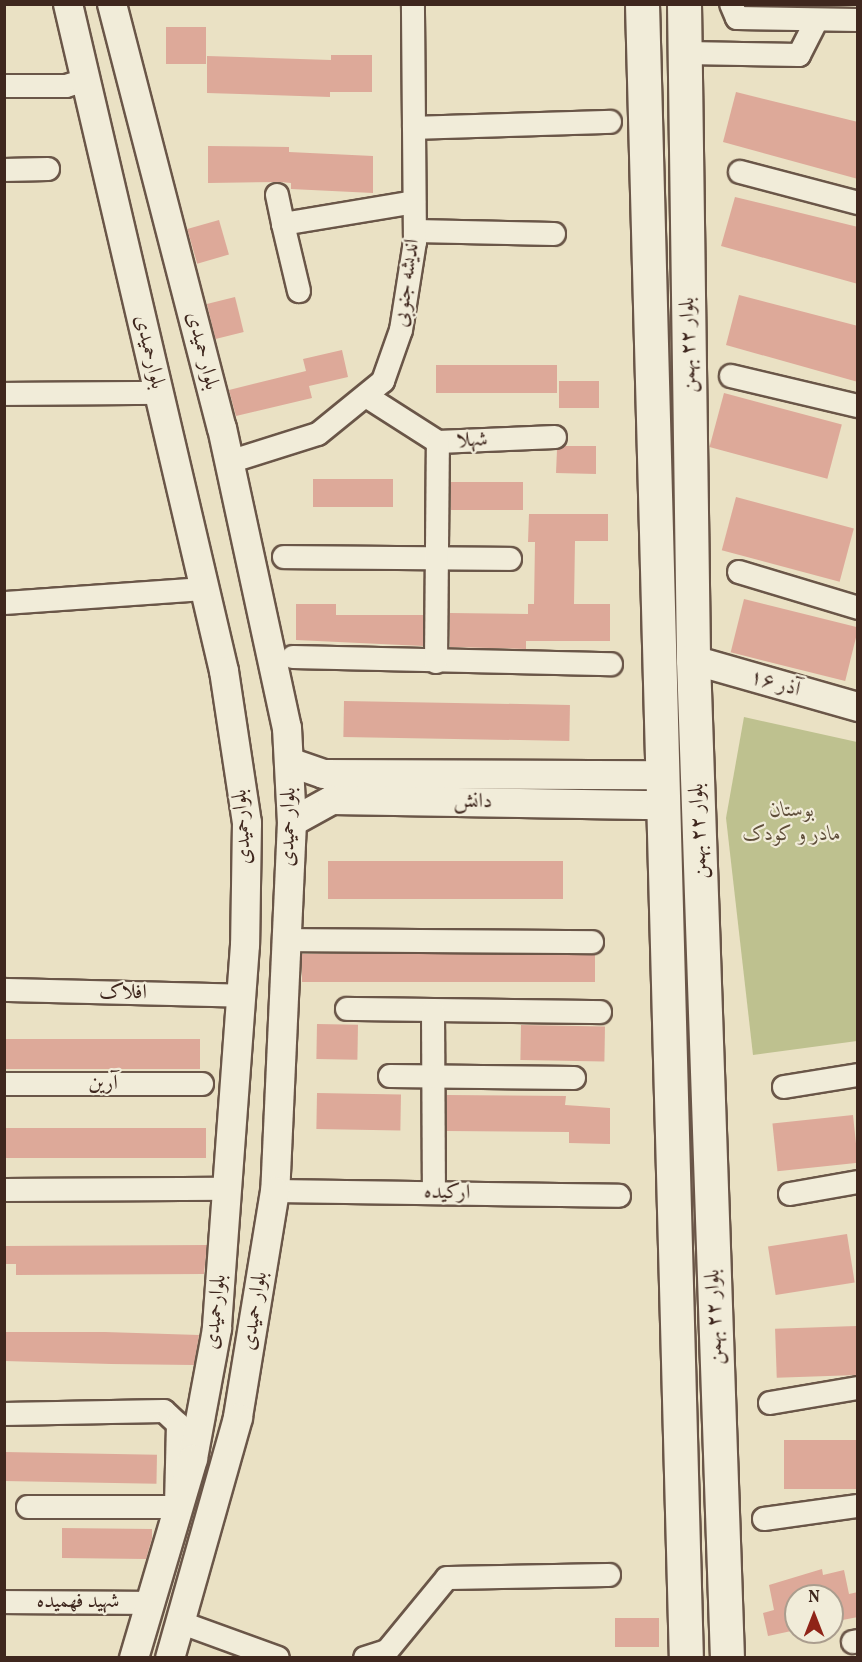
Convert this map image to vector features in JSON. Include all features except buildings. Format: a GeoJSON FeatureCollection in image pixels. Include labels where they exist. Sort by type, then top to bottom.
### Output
{"type":"FeatureCollection","features":[{"type":"Feature","properties":{"kind":"main road","name":"بلوار ۲۲ بهمن"},"geometry":{"type":"LineString","coordinates":[[642,4],[660,790],[686,1658]]}},
{"type":"Feature","properties":{"kind":"main road","name":"بلوار ۲۲ بهمن"},"geometry":{"type":"LineString","coordinates":[[684,4],[693,660],[727,1658]]}},
{"type":"Feature","properties":{"kind":"main road"},"geometry":{"type":"LineString","coordinates":[[653,479],[691,478]]}},
{"type":"Feature","properties":{"kind":"main road"},"geometry":{"type":"LineString","coordinates":[[675,1293],[714,1291]]}},
{"type":"Feature","properties":{"kind":"street","name":"بلوارحمیدی"},"geometry":{"type":"LineString","coordinates":[[68,4],[224,671],[247,823],[242,996],[211,1362],[193,1460],[134,1658]]}},
{"type":"Feature","properties":{"kind":"street","name":"بلوار حمیدی"},"geometry":{"type":"LineString","coordinates":[[112,4],[229,462],[287,728],[290,762],[292,822],[275,1191],[238,1418],[182,1623],[170,1658]]}},
{"type":"Feature","properties":{"kind":"street","name":"اندیشه جنوبی"},"geometry":{"type":"LineString","coordinates":[[229,462],[318,434],[383,381],[401,330],[415,231],[413,4]]}},
{"type":"Feature","properties":{"kind":"street"},"geometry":{"type":"LineString","coordinates":[[730,4],[737,18],[858,21]]}},
{"type":"Feature","properties":{"kind":"street"},"geometry":{"type":"LineString","coordinates":[[686,53],[799,55],[817,20]]}},
{"type":"Feature","properties":{"kind":"street"},"geometry":{"type":"LineString","coordinates":[[4,86],[66,86],[86,80]]}},
{"type":"Feature","properties":{"kind":"street"},"geometry":{"type":"LineString","coordinates":[[414,128],[610,122]]}},
{"type":"Feature","properties":{"kind":"street"},"geometry":{"type":"LineString","coordinates":[[4,170],[48,169]]}},
{"type":"Feature","properties":{"kind":"street"},"geometry":{"type":"LineString","coordinates":[[740,172],[858,203]]}},
{"type":"Feature","properties":{"kind":"street"},"geometry":{"type":"LineString","coordinates":[[277,195],[299,291]]}},
{"type":"Feature","properties":{"kind":"street"},"geometry":{"type":"LineString","coordinates":[[283,224],[414,202]]}},
{"type":"Feature","properties":{"kind":"street"},"geometry":{"type":"LineString","coordinates":[[415,231],[554,234]]}},
{"type":"Feature","properties":{"kind":"street"},"geometry":{"type":"LineString","coordinates":[[731,376],[858,406]]}},
{"type":"Feature","properties":{"kind":"street"},"geometry":{"type":"LineString","coordinates":[[4,394],[159,393]]}},
{"type":"Feature","properties":{"kind":"street","name":"شهلا"},"geometry":{"type":"LineString","coordinates":[[366,396],[438,442],[555,436]]}},
{"type":"Feature","properties":{"kind":"street"},"geometry":{"type":"LineString","coordinates":[[436,662],[438,442]]}},
{"type":"Feature","properties":{"kind":"street"},"geometry":{"type":"LineString","coordinates":[[284,557],[510,560]]}},
{"type":"Feature","properties":{"kind":"street"},"geometry":{"type":"LineString","coordinates":[[740,572],[858,608]]}},
{"type":"Feature","properties":{"kind":"street"},"geometry":{"type":"LineString","coordinates":[[4,603],[204,589]]}},
{"type":"Feature","properties":{"kind":"street"},"geometry":{"type":"LineString","coordinates":[[293,657],[436,662],[611,664]]}},
{"type":"Feature","properties":{"kind":"street","name":"۱۶ آذر"},"geometry":{"type":"LineString","coordinates":[[693,660],[858,707]]}},
{"type":"Feature","properties":{"kind":"street","name":"دانش"},"geometry":{"type":"LineString","coordinates":[[290,762],[323,774],[660,790]]}},
{"type":"Feature","properties":{"kind":"street","name":"دانش"},"geometry":{"type":"LineString","coordinates":[[292,822],[332,800],[660,790]]}},
{"type":"Feature","properties":{"kind":"street"},"geometry":{"type":"LineString","coordinates":[[285,940],[592,942]]}},
{"type":"Feature","properties":{"kind":"street","name":"افلاک"},"geometry":{"type":"LineString","coordinates":[[4,990],[242,996]]}},
{"type":"Feature","properties":{"kind":"street"},"geometry":{"type":"LineString","coordinates":[[347,1009],[600,1012]]}},
{"type":"Feature","properties":{"kind":"street"},"geometry":{"type":"LineString","coordinates":[[434,1011],[434,1193]]}},
{"type":"Feature","properties":{"kind":"street"},"geometry":{"type":"LineString","coordinates":[[784,1087],[858,1075]]}},
{"type":"Feature","properties":{"kind":"street"},"geometry":{"type":"LineString","coordinates":[[390,1076],[574,1078]]}},
{"type":"Feature","properties":{"kind":"street","name":"آرین"},"geometry":{"type":"LineString","coordinates":[[4,1084],[202,1084]]}},
{"type":"Feature","properties":{"kind":"street"},"geometry":{"type":"LineString","coordinates":[[790,1194],[858,1182]]}},
{"type":"Feature","properties":{"kind":"street"},"geometry":{"type":"LineString","coordinates":[[4,1190],[226,1189]]}},
{"type":"Feature","properties":{"kind":"street","name":"ارکیده"},"geometry":{"type":"LineString","coordinates":[[275,1191],[619,1196]]}},
{"type":"Feature","properties":{"kind":"street"},"geometry":{"type":"LineString","coordinates":[[770,1403],[858,1388]]}},
{"type":"Feature","properties":{"kind":"street"},"geometry":{"type":"LineString","coordinates":[[4,1414],[165,1411],[178,1424],[176,1507],[28,1507]]}},
{"type":"Feature","properties":{"kind":"street"},"geometry":{"type":"LineString","coordinates":[[764,1519],[858,1506]]}},
{"type":"Feature","properties":{"kind":"street"},"geometry":{"type":"LineString","coordinates":[[365,1658],[390,1654],[447,1578],[609,1575]]}},
{"type":"Feature","properties":{"kind":"street","name":"شهید فهمیده"},"geometry":{"type":"LineString","coordinates":[[4,1602],[151,1603]]}},
{"type":"Feature","properties":{"kind":"street"},"geometry":{"type":"LineString","coordinates":[[182,1623],[278,1658]]}},
{"type":"Feature","properties":{"kind":"green space","name":"بوستان مادر و کودک"},"geometry":{"type":"Polygon","coordinates":[[[744,717],[857,742],[857,1041],[753,1055],[726,818],[744,717]]]}}]}
